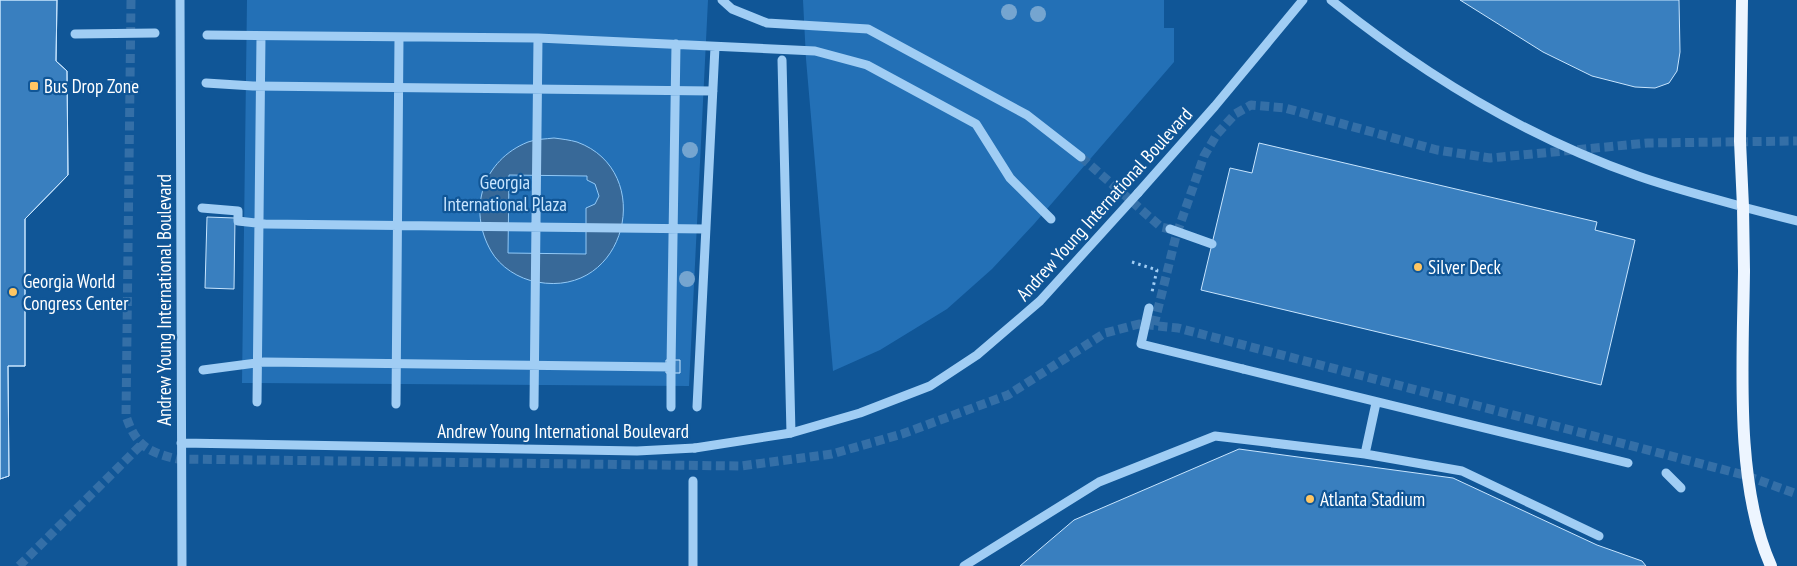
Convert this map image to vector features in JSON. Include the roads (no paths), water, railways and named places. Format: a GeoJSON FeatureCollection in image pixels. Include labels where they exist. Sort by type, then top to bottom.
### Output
{"type":"FeatureCollection","features":[{"type":"Feature","properties":{"kind":"main road"},"geometry":{"type":"LineString","coordinates":[[1742,0],[1740,141],[1743,207],[1742,404],[1753,500],[1771,566]]}},
{"type":"Feature","properties":{"kind":"street","name":"Andrew Young International Boulevard"},"geometry":{"type":"LineString","coordinates":[[180,0],[181,443],[637,451],[695,448],[791,434],[860,413],[930,386],[977,355],[1040,301],[1109,227],[1303,0]]}},
{"type":"Feature","properties":{"kind":"street"},"geometry":{"type":"LineString","coordinates":[[722,0],[732,9],[767,23],[868,29],[1028,115],[1080,157]]}},
{"type":"Feature","properties":{"kind":"street"},"geometry":{"type":"LineString","coordinates":[[1331,0],[1429,74],[1542,136],[1638,176],[1743,207],[1797,220]]}},
{"type":"Feature","properties":{"kind":"street"},"geometry":{"type":"LineString","coordinates":[[75,34],[155,33]]}},
{"type":"Feature","properties":{"kind":"street"},"geometry":{"type":"LineString","coordinates":[[207,35],[538,38],[815,51],[867,65],[976,124],[1010,178],[1051,219]]}},
{"type":"Feature","properties":{"kind":"street"},"geometry":{"type":"LineString","coordinates":[[257,402],[261,36]]}},
{"type":"Feature","properties":{"kind":"street"},"geometry":{"type":"LineString","coordinates":[[396,404],[399,37]]}},
{"type":"Feature","properties":{"kind":"street"},"geometry":{"type":"LineString","coordinates":[[534,406],[538,38]]}},
{"type":"Feature","properties":{"kind":"street"},"geometry":{"type":"LineString","coordinates":[[672,407],[676,44]]}},
{"type":"Feature","properties":{"kind":"street"},"geometry":{"type":"LineString","coordinates":[[697,408],[715,47]]}},
{"type":"Feature","properties":{"kind":"street"},"geometry":{"type":"LineString","coordinates":[[782,60],[791,434]]}},
{"type":"Feature","properties":{"kind":"street"},"geometry":{"type":"LineString","coordinates":[[206,83],[260,86],[713,91]]}},
{"type":"Feature","properties":{"kind":"street"},"geometry":{"type":"LineString","coordinates":[[202,208],[238,211],[238,221],[259,224],[706,229]]}},
{"type":"Feature","properties":{"kind":"street"},"geometry":{"type":"LineString","coordinates":[[1170,229],[1212,244]]}},
{"type":"Feature","properties":{"kind":"street"},"geometry":{"type":"LineString","coordinates":[[1149,308],[1141,344],[1376,403],[1628,463]]}},
{"type":"Feature","properties":{"kind":"street"},"geometry":{"type":"LineString","coordinates":[[203,370],[258,363],[672,367]]}},
{"type":"Feature","properties":{"kind":"street"},"geometry":{"type":"LineString","coordinates":[[1365,454],[1376,403]]}},
{"type":"Feature","properties":{"kind":"street"},"geometry":{"type":"LineString","coordinates":[[964,566],[1099,482],[1215,436],[1365,454],[1462,471],[1599,536]]}},
{"type":"Feature","properties":{"kind":"street"},"geometry":{"type":"LineString","coordinates":[[181,443],[182,566]]}},
{"type":"Feature","properties":{"kind":"street"},"geometry":{"type":"LineString","coordinates":[[1666,473],[1681,488]]}},
{"type":"Feature","properties":{"kind":"street"},"geometry":{"type":"LineString","coordinates":[[693,481],[693,566]]}},
{"type":"Feature","properties":{"kind":"tunnel"},"geometry":{"type":"LineString","coordinates":[[131,0],[126,416],[139,441],[158,454],[177,459],[741,466],[832,454],[902,434],[1008,395],[1105,333],[1139,324],[1178,328],[1744,475],[1797,494]]}},
{"type":"Feature","properties":{"kind":"tunnel"},"geometry":{"type":"LineString","coordinates":[[1154,325],[1176,236],[1204,156],[1217,134],[1235,114],[1251,105],[1285,108],[1437,150],[1490,158],[1648,143],[1797,141]]}},
{"type":"Feature","properties":{"kind":"tunnel"},"geometry":{"type":"LineString","coordinates":[[1081,157],[1161,227],[1170,229]]}},
{"type":"Feature","properties":{"kind":"tunnel"},"geometry":{"type":"LineString","coordinates":[[19,566],[141,445]]}},
{"type":"Feature","properties":{"kind":"place","name":"Bus Drop Zone"},"geometry":{"type":"Point","coordinates":[34,86]}},
{"type":"Feature","properties":{"kind":"place","name":"Silver Deck"},"geometry":{"type":"Point","coordinates":[1418,267]}},
{"type":"Feature","properties":{"kind":"place","name":"Georgia World Congress Center"},"geometry":{"type":"Point","coordinates":[13,292]}},
{"type":"Feature","properties":{"kind":"place","name":"Atlanta Stadium"},"geometry":{"type":"Point","coordinates":[1310,499]}},
{"type":"Feature","properties":{"kind":"park label","name":"Georgia International Plaza"},"geometry":{"type":"Point","coordinates":[505,193]}}]}
